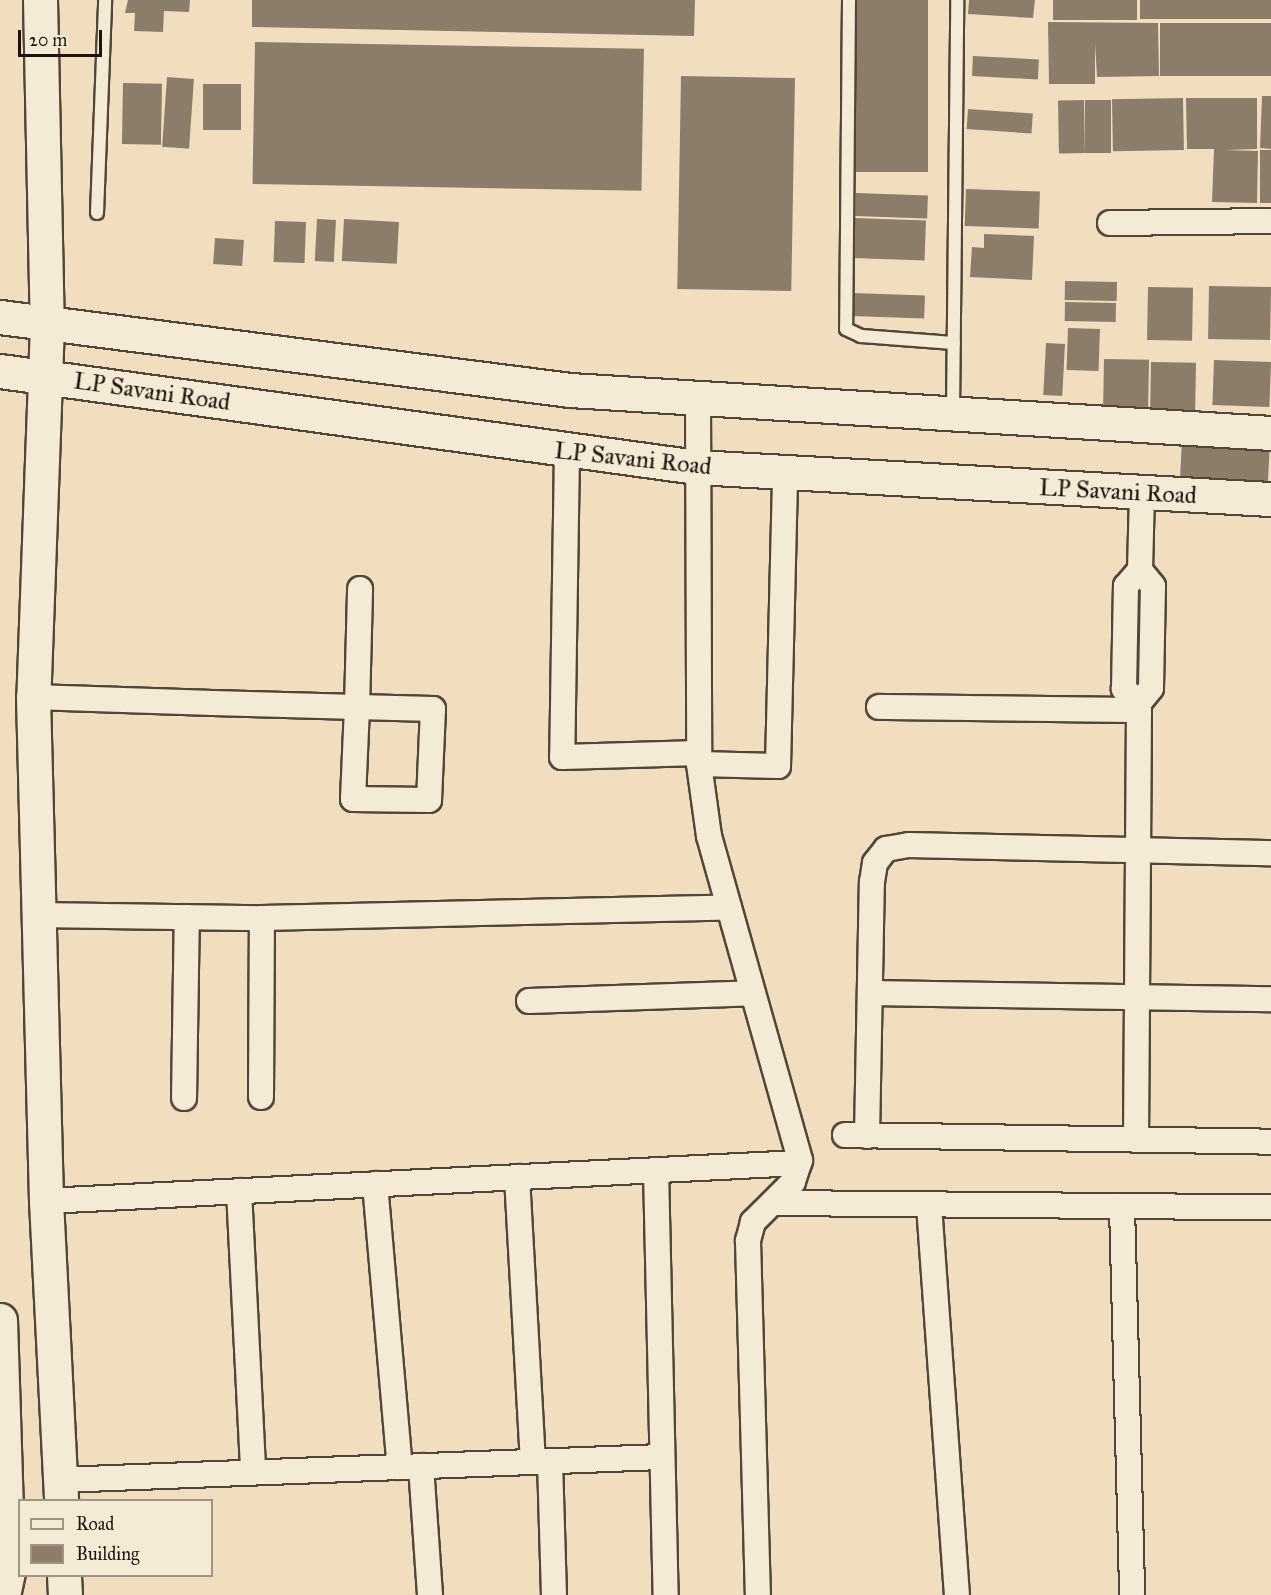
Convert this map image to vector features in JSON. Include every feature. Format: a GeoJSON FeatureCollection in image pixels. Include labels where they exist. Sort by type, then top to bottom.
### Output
{"type":"FeatureCollection","features":[{"type":"Feature","properties":{"kind":"main road"},"geometry":{"type":"LineString","coordinates":[[40,0],[47,324],[33,697],[36,915],[46,1201],[60,1490]]}},
{"type":"Feature","properties":{"kind":"main road"},"geometry":{"type":"LineString","coordinates":[[0,317],[570,390],[698,401],[953,413],[1271,433]]}},
{"type":"Feature","properties":{"kind":"main road","name":"LP Savani Road"},"geometry":{"type":"LineString","coordinates":[[0,371],[567,452],[696,467],[1142,494],[1271,499]]}},
{"type":"Feature","properties":{"kind":"main road"},"geometry":{"type":"LineString","coordinates":[[0,1320],[8,1572],[3,1595]]}},
{"type":"Feature","properties":{"kind":"main road"},"geometry":{"type":"LineString","coordinates":[[64,1577],[65,1595]]}},
{"type":"Feature","properties":{"kind":"street"},"geometry":{"type":"LineString","coordinates":[[1110,223],[1271,221]]}},
{"type":"Feature","properties":{"kind":"street"},"geometry":{"type":"LineString","coordinates":[[698,401],[696,467],[699,758],[710,836],[799,1163],[793,1182],[753,1222],[748,1241],[758,1595]]}},
{"type":"Feature","properties":{"kind":"street"},"geometry":{"type":"LineString","coordinates":[[567,452],[562,757],[699,758],[778,766],[785,474]]}},
{"type":"Feature","properties":{"kind":"street"},"geometry":{"type":"LineString","coordinates":[[1136,1140],[1141,852],[1139,706],[1151,688],[1153,586],[1140,570],[1142,494]]}},
{"type":"Feature","properties":{"kind":"street"},"geometry":{"type":"LineString","coordinates":[[33,697],[357,707],[433,708],[429,800],[352,799],[357,707],[360,589]]}},
{"type":"Feature","properties":{"kind":"street"},"geometry":{"type":"LineString","coordinates":[[879,707],[1139,706]]}},
{"type":"Feature","properties":{"kind":"street"},"geometry":{"type":"LineString","coordinates":[[1271,853],[1141,852],[909,844],[886,849],[874,863],[872,882],[870,993],[856,1136],[1271,1142]]}},
{"type":"Feature","properties":{"kind":"street"},"geometry":{"type":"LineString","coordinates":[[36,915],[262,918],[729,907]]}},
{"type":"Feature","properties":{"kind":"street"},"geometry":{"type":"LineString","coordinates":[[184,1098],[187,917]]}},
{"type":"Feature","properties":{"kind":"street"},"geometry":{"type":"LineString","coordinates":[[261,1097],[262,918]]}},
{"type":"Feature","properties":{"kind":"street"},"geometry":{"type":"LineString","coordinates":[[529,1001],[753,993]]}},
{"type":"Feature","properties":{"kind":"street"},"geometry":{"type":"LineString","coordinates":[[870,993],[1271,999]]}},
{"type":"Feature","properties":{"kind":"street"},"geometry":{"type":"LineString","coordinates":[[46,1201],[799,1163]]}},
{"type":"Feature","properties":{"kind":"street"},"geometry":{"type":"LineString","coordinates":[[656,1170],[666,1595]]}},
{"type":"Feature","properties":{"kind":"street"},"geometry":{"type":"LineString","coordinates":[[517,1177],[554,1595]]}},
{"type":"Feature","properties":{"kind":"street"},"geometry":{"type":"LineString","coordinates":[[375,1184],[410,1466],[430,1595]]}},
{"type":"Feature","properties":{"kind":"street"},"geometry":{"type":"LineString","coordinates":[[239,1191],[254,1472]]}},
{"type":"Feature","properties":{"kind":"street"},"geometry":{"type":"LineString","coordinates":[[773,1203],[1271,1207]]}},
{"type":"Feature","properties":{"kind":"street"},"geometry":{"type":"LineString","coordinates":[[929,1205],[957,1595]]}},
{"type":"Feature","properties":{"kind":"street"},"geometry":{"type":"LineString","coordinates":[[1122,1206],[1132,1595]]}},
{"type":"Feature","properties":{"kind":"street"},"geometry":{"type":"LineString","coordinates":[[60,1490],[254,1472],[662,1457]]}},
{"type":"Feature","properties":{"kind":"lane"},"geometry":{"type":"LineString","coordinates":[[97,213],[105,0]]}},
{"type":"Feature","properties":{"kind":"lane"},"geometry":{"type":"LineString","coordinates":[[849,0],[842,314],[846,329],[861,336],[954,343]]}},
{"type":"Feature","properties":{"kind":"lane"},"geometry":{"type":"LineString","coordinates":[[953,413],[957,0]]}},
{"type":"Feature","properties":{"kind":"building"},"geometry":{"type":"Polygon","coordinates":[[[128,0],[190,0],[189,12],[164,11],[163,32],[134,31],[135,13],[125,13],[128,0]]]}},
{"type":"Feature","properties":{"kind":"building"},"geometry":{"type":"Polygon","coordinates":[[[252,0],[695,0],[694,36],[252,27],[252,0]]]}},
{"type":"Feature","properties":{"kind":"building"},"geometry":{"type":"Polygon","coordinates":[[[856,0],[928,0],[928,172],[856,172],[856,0]]]}},
{"type":"Feature","properties":{"kind":"building"},"geometry":{"type":"Polygon","coordinates":[[[969,0],[1035,0],[1033,18],[968,14],[969,0]]]}},
{"type":"Feature","properties":{"kind":"building"},"geometry":{"type":"Polygon","coordinates":[[[1053,0],[1137,0],[1137,20],[1053,20],[1053,0]]]}},
{"type":"Feature","properties":{"kind":"building"},"geometry":{"type":"Polygon","coordinates":[[[1140,0],[1271,0],[1271,19],[1140,19],[1140,0]]]}},
{"type":"Feature","properties":{"kind":"building"},"geometry":{"type":"Polygon","coordinates":[[[1048,22],[1158,23],[1159,76],[1097,77],[1095,43],[1095,84],[1049,84],[1048,22]]]}},
{"type":"Feature","properties":{"kind":"building"},"geometry":{"type":"Polygon","coordinates":[[[1160,23],[1271,23],[1271,76],[1160,76],[1160,23]]]}},
{"type":"Feature","properties":{"kind":"building"},"geometry":{"type":"Polygon","coordinates":[[[255,42],[644,49],[641,191],[253,184],[255,42]]]}},
{"type":"Feature","properties":{"kind":"building"},"geometry":{"type":"Polygon","coordinates":[[[973,56],[1039,59],[1038,79],[972,76],[973,56]]]}},
{"type":"Feature","properties":{"kind":"building"},"geometry":{"type":"Polygon","coordinates":[[[681,76],[795,78],[791,291],[677,289],[681,76]]]}},
{"type":"Feature","properties":{"kind":"building"},"geometry":{"type":"Polygon","coordinates":[[[167,77],[194,79],[189,149],[162,147],[167,77]]]}},
{"type":"Feature","properties":{"kind":"building"},"geometry":{"type":"Polygon","coordinates":[[[123,83],[162,84],[161,145],[122,144],[123,83]]]}},
{"type":"Feature","properties":{"kind":"building"},"geometry":{"type":"Polygon","coordinates":[[[203,84],[241,84],[241,130],[203,130],[203,84]]]}},
{"type":"Feature","properties":{"kind":"building"},"geometry":{"type":"Polygon","coordinates":[[[1262,96],[1271,96],[1271,149],[1260,148],[1262,96]]]}},
{"type":"Feature","properties":{"kind":"building"},"geometry":{"type":"Polygon","coordinates":[[[1183,98],[1184,150],[1113,151],[1112,99],[1183,98]]]}},
{"type":"Feature","properties":{"kind":"building"},"geometry":{"type":"Polygon","coordinates":[[[1186,98],[1257,98],[1257,149],[1225,150],[1258,151],[1257,203],[1212,202],[1214,149],[1187,149],[1186,98]]]}},
{"type":"Feature","properties":{"kind":"building"},"geometry":{"type":"Polygon","coordinates":[[[1058,100],[1084,100],[1085,153],[1059,153],[1058,100]]]}},
{"type":"Feature","properties":{"kind":"building"},"geometry":{"type":"Polygon","coordinates":[[[1058,100],[1084,100],[1085,153],[1059,153],[1058,100]]]}},
{"type":"Feature","properties":{"kind":"building"},"geometry":{"type":"Polygon","coordinates":[[[968,109],[1033,114],[1031,133],[967,129],[968,109]]]}},
{"type":"Feature","properties":{"kind":"building"},"geometry":{"type":"Polygon","coordinates":[[[1260,150],[1271,150],[1271,203],[1260,203],[1260,150]]]}},
{"type":"Feature","properties":{"kind":"building"},"geometry":{"type":"Polygon","coordinates":[[[966,189],[1040,192],[1039,229],[965,226],[966,189]]]}},
{"type":"Feature","properties":{"kind":"building"},"geometry":{"type":"Polygon","coordinates":[[[856,193],[928,196],[927,218],[855,216],[856,193]]]}},
{"type":"Feature","properties":{"kind":"building"},"geometry":{"type":"Polygon","coordinates":[[[854,218],[926,221],[925,260],[853,258],[854,218]]]}},
{"type":"Feature","properties":{"kind":"building"},"geometry":{"type":"Polygon","coordinates":[[[317,219],[336,220],[334,262],[315,261],[317,219]]]}},
{"type":"Feature","properties":{"kind":"building"},"geometry":{"type":"Polygon","coordinates":[[[344,219],[399,222],[397,264],[342,261],[344,219]]]}},
{"type":"Feature","properties":{"kind":"building"},"geometry":{"type":"Polygon","coordinates":[[[275,221],[306,222],[305,263],[274,262],[275,221]]]}},
{"type":"Feature","properties":{"kind":"building"},"geometry":{"type":"Polygon","coordinates":[[[984,234],[1034,236],[1032,280],[970,277],[972,247],[984,248],[984,234]]]}},
{"type":"Feature","properties":{"kind":"building"},"geometry":{"type":"Polygon","coordinates":[[[215,238],[244,240],[242,266],[213,264],[215,238]]]}},
{"type":"Feature","properties":{"kind":"building"},"geometry":{"type":"Polygon","coordinates":[[[1065,281],[1117,282],[1117,301],[1065,300],[1065,281]]]}},
{"type":"Feature","properties":{"kind":"building"},"geometry":{"type":"Polygon","coordinates":[[[1209,286],[1271,287],[1270,340],[1208,339],[1209,286]]]}},
{"type":"Feature","properties":{"kind":"building"},"geometry":{"type":"Polygon","coordinates":[[[1148,287],[1193,288],[1192,341],[1147,340],[1148,287]]]}},
{"type":"Feature","properties":{"kind":"building"},"geometry":{"type":"Polygon","coordinates":[[[853,293],[925,296],[924,318],[852,316],[853,293]]]}},
{"type":"Feature","properties":{"kind":"building"},"geometry":{"type":"Polygon","coordinates":[[[1065,302],[1116,303],[1116,322],[1065,321],[1065,302]]]}},
{"type":"Feature","properties":{"kind":"building"},"geometry":{"type":"Polygon","coordinates":[[[1068,328],[1100,329],[1099,371],[1067,370],[1068,328]]]}},
{"type":"Feature","properties":{"kind":"building"},"geometry":{"type":"Polygon","coordinates":[[[1046,343],[1065,344],[1062,396],[1043,395],[1046,343]]]}},
{"type":"Feature","properties":{"kind":"building"},"geometry":{"type":"Polygon","coordinates":[[[1104,359],[1149,360],[1148,413],[1103,412],[1104,359]]]}},
{"type":"Feature","properties":{"kind":"building"},"geometry":{"type":"Polygon","coordinates":[[[1214,360],[1271,362],[1269,407],[1212,405],[1214,360]]]}},
{"type":"Feature","properties":{"kind":"building"},"geometry":{"type":"Polygon","coordinates":[[[1151,362],[1196,363],[1195,416],[1150,415],[1151,362]]]}},
{"type":"Feature","properties":{"kind":"building"},"geometry":{"type":"Polygon","coordinates":[[[1183,421],[1271,426],[1267,506],[1179,502],[1183,421]]]}}]}
